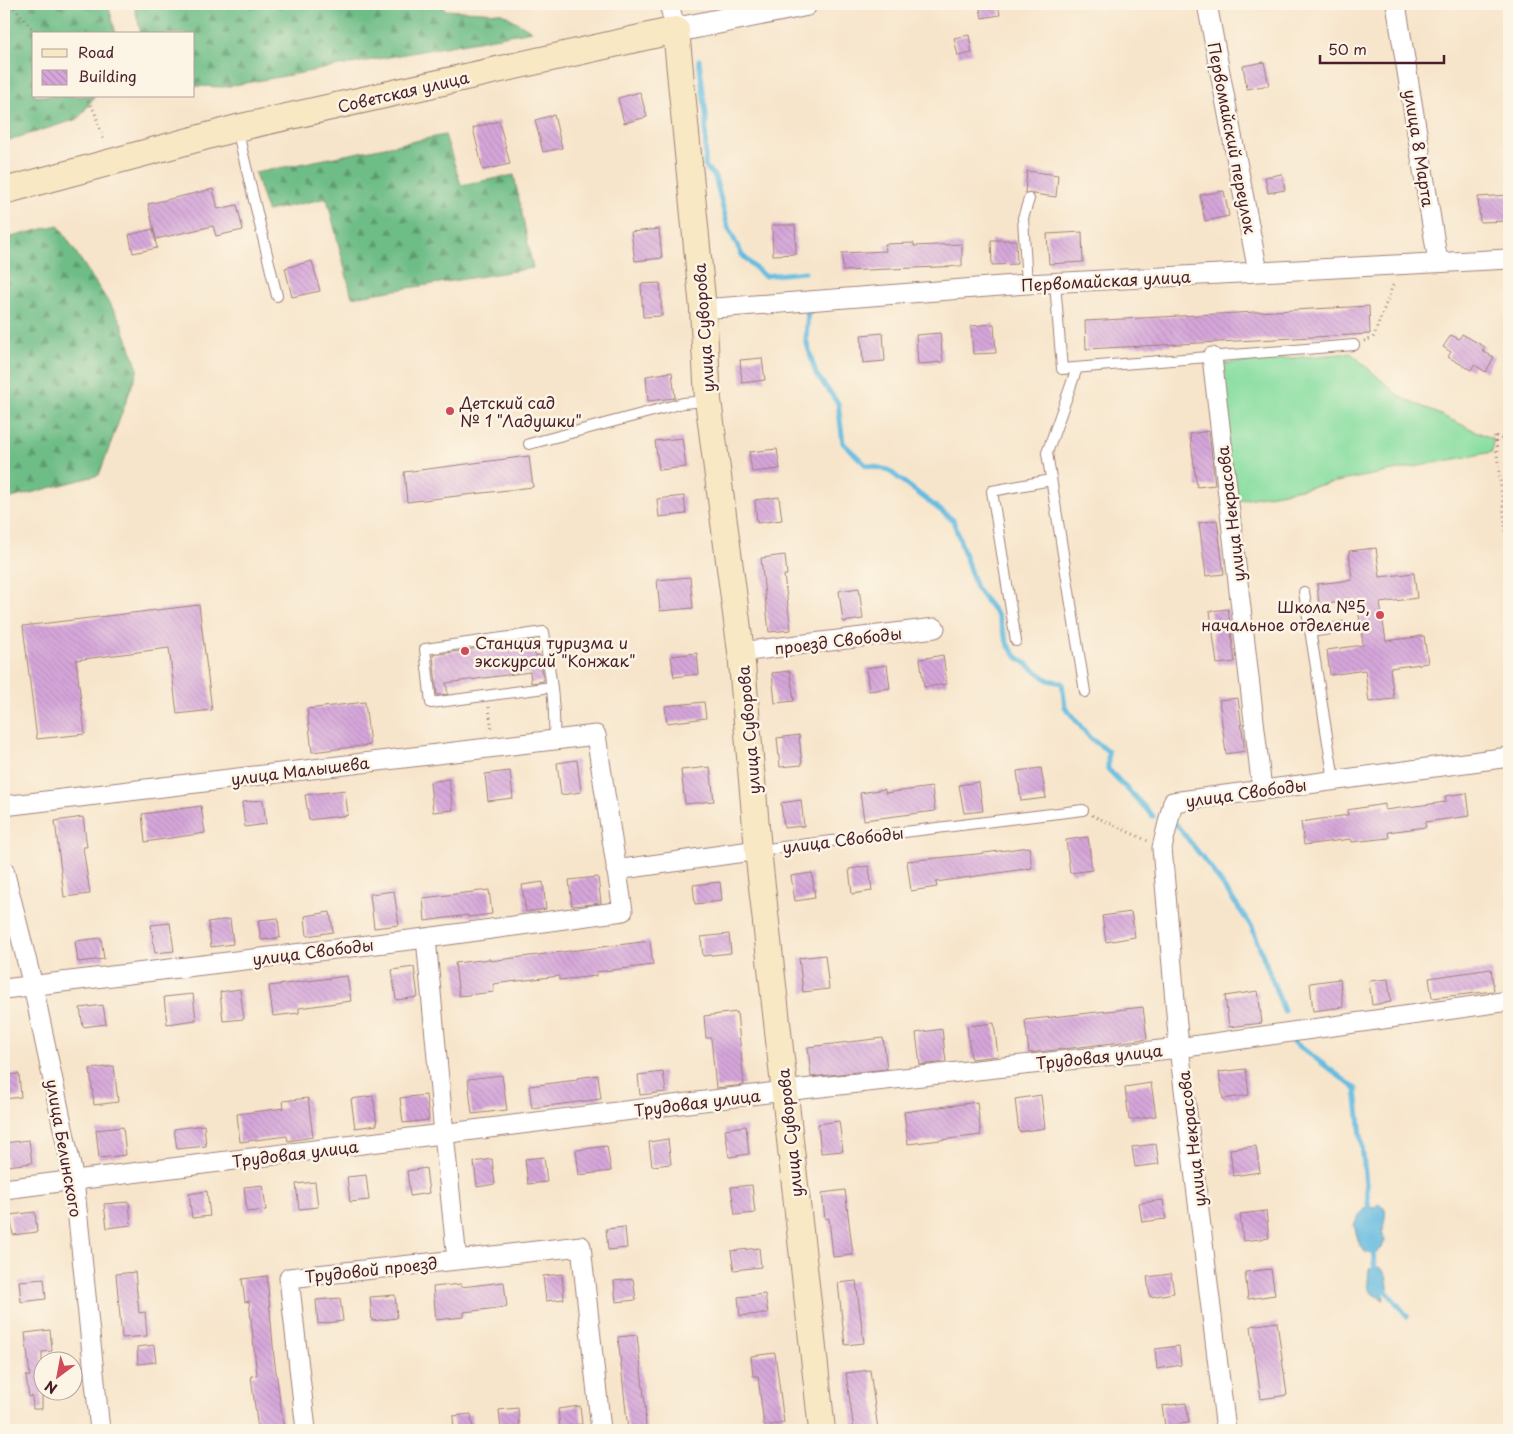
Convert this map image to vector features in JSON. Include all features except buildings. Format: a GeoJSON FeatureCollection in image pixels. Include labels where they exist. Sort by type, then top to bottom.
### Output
{"type":"FeatureCollection","features":[{"type":"Feature","properties":{"kind":"main road","name":"Советская улица"},"geometry":{"type":"LineString","coordinates":[[4,191],[237,128],[676,30]]}},
{"type":"Feature","properties":{"kind":"main road","name":"улица Суворова"},"geometry":{"type":"LineString","coordinates":[[676,30],[703,309],[708,400],[741,652],[758,850],[822,1430]]}},
{"type":"Feature","properties":{"kind":"street"},"geometry":{"type":"LineString","coordinates":[[668,4],[676,30]]}},
{"type":"Feature","properties":{"kind":"street","name":"Советская улица"},"geometry":{"type":"LineString","coordinates":[[676,30],[806,4]]}},
{"type":"Feature","properties":{"kind":"street","name":"Первомайский переулок"},"geometry":{"type":"LineString","coordinates":[[1207,4],[1258,272]]}},
{"type":"Feature","properties":{"kind":"street","name":"улица 8 Марта"},"geometry":{"type":"LineString","coordinates":[[1396,4],[1438,262]]}},
{"type":"Feature","properties":{"kind":"street","name":"Первомайская улица"},"geometry":{"type":"LineString","coordinates":[[703,309],[1027,284],[1509,259]]}},
{"type":"Feature","properties":{"kind":"street","name":"улица Некрасова"},"geometry":{"type":"LineString","coordinates":[[1212,357],[1262,790]]}},
{"type":"Feature","properties":{"kind":"street","name":"проезд Свободы"},"geometry":{"type":"LineString","coordinates":[[741,652],[935,628]]}},
{"type":"Feature","properties":{"kind":"street","name":"улица Малышева"},"geometry":{"type":"LineString","coordinates":[[4,806],[596,734],[616,870]]}},
{"type":"Feature","properties":{"kind":"street","name":"улица Свободы"},"geometry":{"type":"LineString","coordinates":[[1162,848],[1173,802],[1509,757]]}},
{"type":"Feature","properties":{"kind":"street","name":"улица Некрасова"},"geometry":{"type":"LineString","coordinates":[[1162,848],[1179,1048],[1226,1430]]}},
{"type":"Feature","properties":{"kind":"street"},"geometry":{"type":"LineString","coordinates":[[616,870],[758,850]]}},
{"type":"Feature","properties":{"kind":"street","name":"улица Белинского"},"geometry":{"type":"LineString","coordinates":[[4,870],[33,986],[74,1180],[100,1430]]}},
{"type":"Feature","properties":{"kind":"street","name":"улица Свободы"},"geometry":{"type":"LineString","coordinates":[[4,989],[426,938],[623,911],[616,870]]}},
{"type":"Feature","properties":{"kind":"street","name":"Трудовой проезд"},"geometry":{"type":"LineString","coordinates":[[426,938],[457,1260]]}},
{"type":"Feature","properties":{"kind":"street","name":"Трудовая улица"},"geometry":{"type":"LineString","coordinates":[[4,1189],[784,1091],[1179,1048],[1509,1001]]}},
{"type":"Feature","properties":{"kind":"street","name":"Трудовой проезд"},"geometry":{"type":"LineString","coordinates":[[306,1430],[289,1278],[581,1246],[601,1430]]}},
{"type":"Feature","properties":{"kind":"lane"},"geometry":{"type":"LineString","coordinates":[[237,128],[277,296]]}},
{"type":"Feature","properties":{"kind":"lane"},"geometry":{"type":"LineString","coordinates":[[1027,284],[1023,218],[1029,199]]}},
{"type":"Feature","properties":{"kind":"lane"},"geometry":{"type":"LineString","coordinates":[[1055,283],[1062,369],[1354,345]]}},
{"type":"Feature","properties":{"kind":"lane"},"geometry":{"type":"LineString","coordinates":[[1077,368],[1047,453],[1085,692]]}},
{"type":"Feature","properties":{"kind":"lane"},"geometry":{"type":"LineString","coordinates":[[529,444],[683,403],[708,400]]}},
{"type":"Feature","properties":{"kind":"lane"},"geometry":{"type":"LineString","coordinates":[[1016,641],[992,491],[1051,480]]}},
{"type":"Feature","properties":{"kind":"lane"},"geometry":{"type":"LineString","coordinates":[[1304,592],[1334,780]]}},
{"type":"Feature","properties":{"kind":"lane"},"geometry":{"type":"LineString","coordinates":[[1310,632],[1343,627]]}},
{"type":"Feature","properties":{"kind":"lane"},"geometry":{"type":"LineString","coordinates":[[552,687],[488,697],[430,703],[425,649],[544,632],[552,687],[555,719],[554,740]]}},
{"type":"Feature","properties":{"kind":"lane","name":"улица Свободы"},"geometry":{"type":"LineString","coordinates":[[758,850],[1084,810]]}},
{"type":"Feature","properties":{"kind":"path"},"geometry":{"type":"LineString","coordinates":[[11,4],[37,32]]}},
{"type":"Feature","properties":{"kind":"path"},"geometry":{"type":"LineString","coordinates":[[87,98],[103,137],[107,163]]}},
{"type":"Feature","properties":{"kind":"path"},"geometry":{"type":"LineString","coordinates":[[1354,345],[1373,338],[1392,285]]}},
{"type":"Feature","properties":{"kind":"path"},"geometry":{"type":"LineString","coordinates":[[1509,442],[1495,436],[1509,558]]}},
{"type":"Feature","properties":{"kind":"path"},"geometry":{"type":"LineString","coordinates":[[488,697],[494,747]]}},
{"type":"Feature","properties":{"kind":"path"},"geometry":{"type":"LineString","coordinates":[[1084,810],[1162,848]]}},
{"type":"Feature","properties":{"kind":"green space"},"geometry":{"type":"Polygon","coordinates":[[[4,4],[108,4],[115,32],[32,32],[32,98],[94,98],[78,119],[4,141],[4,4]]]}},
{"type":"Feature","properties":{"kind":"green space"},"geometry":{"type":"Polygon","coordinates":[[[134,4],[443,4],[444,10],[502,13],[532,31],[224,87],[195,86],[195,32],[141,32],[134,4]]]}},
{"type":"Feature","properties":{"kind":"green space"},"geometry":{"type":"Polygon","coordinates":[[[445,135],[461,185],[514,175],[533,268],[352,297],[327,198],[267,211],[255,173],[445,135]]]}},
{"type":"Feature","properties":{"kind":"green space"},"geometry":{"type":"Polygon","coordinates":[[[58,225],[120,320],[138,369],[99,475],[4,500],[4,239],[58,225]]]}},
{"type":"Feature","properties":{"kind":"green space"},"geometry":{"type":"Polygon","coordinates":[[[1351,353],[1399,396],[1493,439],[1492,452],[1232,502],[1221,364],[1351,353]]]}},
{"type":"Feature","properties":{"kind":"green space"},"geometry":{"type":"Polygon","coordinates":[[[1503,436],[1509,439],[1509,494],[1503,436]]]}},
{"type":"Feature","properties":{"kind":"water"},"geometry":{"type":"Polygon","coordinates":[[[1379,1204],[1385,1208],[1383,1231],[1385,1241],[1381,1249],[1375,1254],[1365,1252],[1359,1243],[1354,1225],[1359,1215],[1368,1206],[1373,1208],[1379,1204]]]}},
{"type":"Feature","properties":{"kind":"water"},"geometry":{"type":"Polygon","coordinates":[[[1379,1267],[1385,1274],[1388,1283],[1388,1289],[1383,1293],[1384,1300],[1373,1294],[1369,1289],[1368,1283],[1369,1269],[1379,1267]]]}},
{"type":"Feature","properties":{"kind":"waterway"},"geometry":{"type":"LineString","coordinates":[[699,60],[706,115],[705,166],[715,177],[728,227],[742,255],[764,276],[805,272]]}},
{"type":"Feature","properties":{"kind":"waterway"},"geometry":{"type":"LineString","coordinates":[[808,309],[806,340],[816,374],[838,403],[843,443],[866,465],[888,470],[953,520],[976,588],[998,616],[1008,645],[1016,656],[1048,680],[1062,683],[1065,707],[1090,738],[1108,751],[1108,769],[1153,816]]}},
{"type":"Feature","properties":{"kind":"waterway"},"geometry":{"type":"LineString","coordinates":[[1176,824],[1210,867],[1252,927],[1284,1011]]}},
{"type":"Feature","properties":{"kind":"waterway"},"geometry":{"type":"LineString","coordinates":[[1290,1039],[1356,1089],[1369,1212]]}},
{"type":"Feature","properties":{"kind":"waterway"},"geometry":{"type":"LineString","coordinates":[[1373,1248],[1375,1275]]}},
{"type":"Feature","properties":{"kind":"waterway"},"geometry":{"type":"LineString","coordinates":[[1382,1286],[1407,1316]]}},
{"type":"Feature","properties":{"kind":"place","name":"Детский сад № 1 \"Ладушки\""},"geometry":{"type":"Point","coordinates":[450,411]}},
{"type":"Feature","properties":{"kind":"place","name":"Школа №5, начальное отделение"},"geometry":{"type":"Point","coordinates":[1380,615]}},
{"type":"Feature","properties":{"kind":"place","name":"Станция туризма и экскурсий \"Конжак\""},"geometry":{"type":"Point","coordinates":[465,651]}}]}
